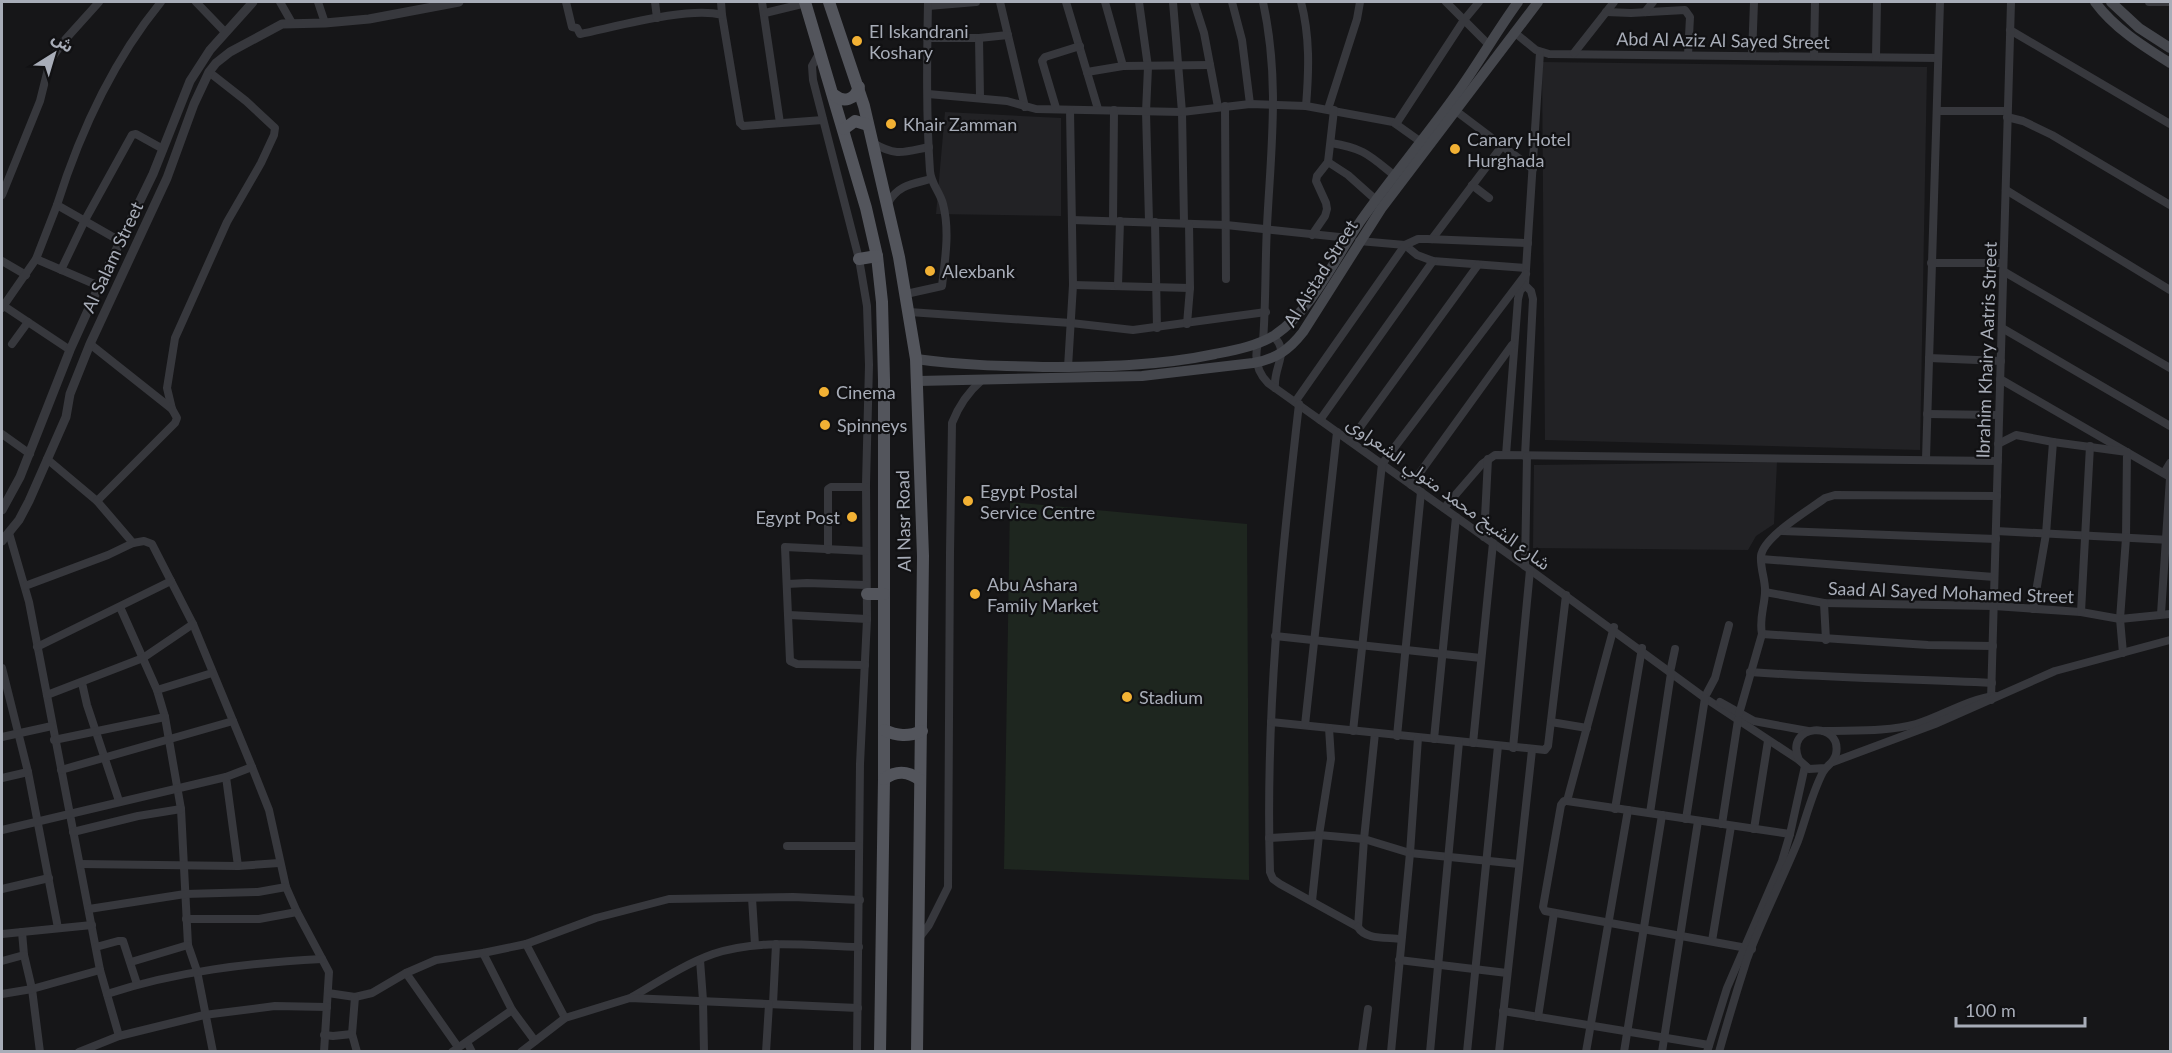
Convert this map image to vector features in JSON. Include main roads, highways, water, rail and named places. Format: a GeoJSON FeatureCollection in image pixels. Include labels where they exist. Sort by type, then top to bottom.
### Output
{"type":"FeatureCollection","features":[{"type":"Feature","properties":{"kind":"main road","name":"Al Nasr Road"},"geometry":{"type":"LineString","coordinates":[[806,2],[867,208],[877,256],[882,302],[884,779],[880,1052]]}},
{"type":"Feature","properties":{"kind":"main road","name":"Al Nasr Road"},"geometry":{"type":"LineString","coordinates":[[828,2],[859,87],[888,203],[906,294],[918,381],[922,556],[922,731],[917,1052]]}},
{"type":"Feature","properties":{"kind":"main road","name":"Al Aistad Street"},"geometry":{"type":"LineString","coordinates":[[918,381],[1142,376],[1257,362],[1269,360],[1283,353],[1303,332],[1376,200],[1456,95],[1518,2]]}},
{"type":"Feature","properties":{"kind":"main road","name":"Al Aistad Street"},"geometry":{"type":"LineString","coordinates":[[916,358],[984,366],[1128,365],[1186,359],[1230,351],[1265,340],[1286,326],[1300,311],[1539,2]]}},
{"type":"Feature","properties":{"kind":"main road"},"geometry":{"type":"LineString","coordinates":[[2095,2],[2114,23],[2131,37],[2170,63]]}},
{"type":"Feature","properties":{"kind":"main road"},"geometry":{"type":"LineString","coordinates":[[2111,2],[2139,28],[2170,48]]}},
{"type":"Feature","properties":{"kind":"main road"},"geometry":{"type":"LineString","coordinates":[[834,95],[847,100],[855,96],[859,87]]}},
{"type":"Feature","properties":{"kind":"main road"},"geometry":{"type":"LineString","coordinates":[[844,129],[846,125],[855,121],[868,125]]}},
{"type":"Feature","properties":{"kind":"main road"},"geometry":{"type":"LineString","coordinates":[[859,259],[877,256]]}},
{"type":"Feature","properties":{"kind":"main road"},"geometry":{"type":"LineString","coordinates":[[866,589],[884,594]]}},
{"type":"Feature","properties":{"kind":"main road"},"geometry":{"type":"LineString","coordinates":[[884,729],[907,736],[922,731]]}},
{"type":"Feature","properties":{"kind":"main road"},"geometry":{"type":"LineString","coordinates":[[884,779],[898,772],[920,780]]}},
{"type":"Feature","properties":{"kind":"place","name":"El Iskandrani Koshary"},"geometry":{"type":"Point","coordinates":[857,41]}},
{"type":"Feature","properties":{"kind":"place","name":"Khair Zamman"},"geometry":{"type":"Point","coordinates":[891,124]}},
{"type":"Feature","properties":{"kind":"place","name":"Canary Hotel Hurghada"},"geometry":{"type":"Point","coordinates":[1455,149]}},
{"type":"Feature","properties":{"kind":"place","name":"Alexbank"},"geometry":{"type":"Point","coordinates":[930,271]}},
{"type":"Feature","properties":{"kind":"place","name":"Cinema"},"geometry":{"type":"Point","coordinates":[824,392]}},
{"type":"Feature","properties":{"kind":"place","name":"Spinneys"},"geometry":{"type":"Point","coordinates":[825,425]}},
{"type":"Feature","properties":{"kind":"place","name":"Egypt Postal Service Centre"},"geometry":{"type":"Point","coordinates":[968,501]}},
{"type":"Feature","properties":{"kind":"place","name":"Egypt Post"},"geometry":{"type":"Point","coordinates":[852,517]}},
{"type":"Feature","properties":{"kind":"place","name":"Abu Ashara Family Market"},"geometry":{"type":"Point","coordinates":[975,594]}},
{"type":"Feature","properties":{"kind":"place","name":"Stadium"},"geometry":{"type":"Point","coordinates":[1127,697]}}]}
